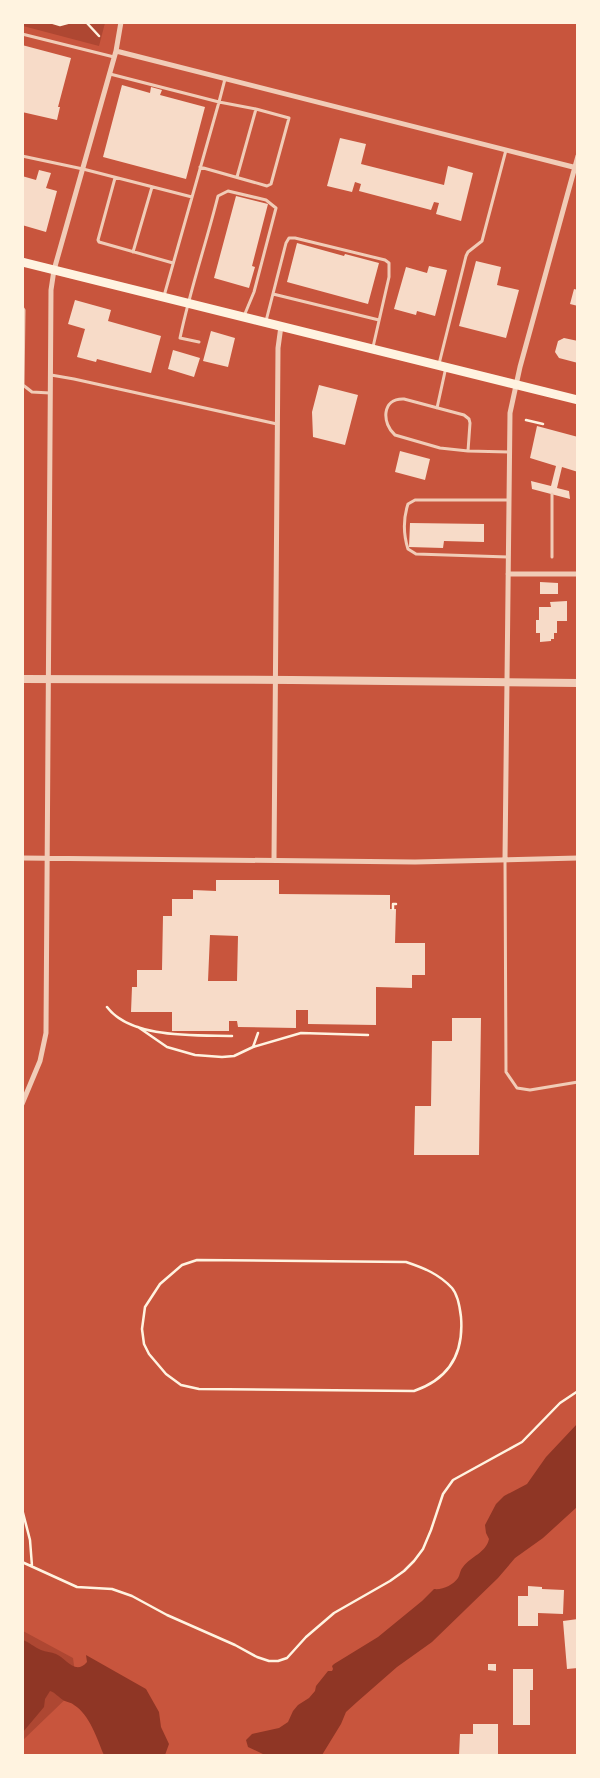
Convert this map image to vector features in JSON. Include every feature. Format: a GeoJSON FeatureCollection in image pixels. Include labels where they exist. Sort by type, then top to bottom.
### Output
{"type":"FeatureCollection","features":[{"type":"Feature","properties":{"kind":"main road"},"geometry":{"type":"LineString","coordinates":[[22,262],[578,400]]}},
{"type":"Feature","properties":{"kind":"street"},"geometry":{"type":"LineString","coordinates":[[22,1104],[40,1061],[46,1033],[51,290],[54,270],[115,54],[121,22]]}},
{"type":"Feature","properties":{"kind":"street"},"geometry":{"type":"LineString","coordinates":[[115,54],[226,78],[576,168]]}},
{"type":"Feature","properties":{"kind":"street"},"geometry":{"type":"LineString","coordinates":[[505,860],[510,413],[516,384],[578,156]]}},
{"type":"Feature","properties":{"kind":"street"},"geometry":{"type":"LineString","coordinates":[[274,860],[278,348],[281,325]]}},
{"type":"Feature","properties":{"kind":"street"},"geometry":{"type":"LineString","coordinates":[[508,574],[578,574]]}},
{"type":"Feature","properties":{"kind":"street"},"geometry":{"type":"LineString","coordinates":[[22,679],[578,683]]}},
{"type":"Feature","properties":{"kind":"street"},"geometry":{"type":"LineString","coordinates":[[22,858],[430,862],[578,858]]}},
{"type":"Feature","properties":{"kind":"lane"},"geometry":{"type":"LineString","coordinates":[[22,34],[115,54]]}},
{"type":"Feature","properties":{"kind":"lane"},"geometry":{"type":"LineString","coordinates":[[109,74],[219,102],[287,116],[289,120],[287,129],[271,184],[267,186],[200,167]]}},
{"type":"Feature","properties":{"kind":"lane"},"geometry":{"type":"LineString","coordinates":[[164,296],[226,78]]}},
{"type":"Feature","properties":{"kind":"lane"},"geometry":{"type":"LineString","coordinates":[[237,177],[256,109]]}},
{"type":"Feature","properties":{"kind":"lane"},"geometry":{"type":"LineString","coordinates":[[437,408],[443,366],[466,256],[468,252],[482,241],[506,150]]}},
{"type":"Feature","properties":{"kind":"lane"},"geometry":{"type":"LineString","coordinates":[[22,156],[83,169],[192,197]]}},
{"type":"Feature","properties":{"kind":"lane"},"geometry":{"type":"LineString","coordinates":[[115,178],[98,240],[101,244],[173,263]]}},
{"type":"Feature","properties":{"kind":"lane"},"geometry":{"type":"LineString","coordinates":[[133,252],[152,187]]}},
{"type":"Feature","properties":{"kind":"lane"},"geometry":{"type":"LineString","coordinates":[[199,342],[180,338],[187,302],[201,261],[218,196],[228,191],[266,200],[276,208],[254,292],[244,316]]}},
{"type":"Feature","properties":{"kind":"lane"},"geometry":{"type":"LineString","coordinates":[[266,322],[286,243],[289,238],[385,260],[389,263],[390,269],[372,348]]}},
{"type":"Feature","properties":{"kind":"lane"},"geometry":{"type":"LineString","coordinates":[[273,294],[379,320]]}},
{"type":"Feature","properties":{"kind":"lane"},"geometry":{"type":"LineString","coordinates":[[22,306],[24,310],[23,385],[32,392],[50,393]]}},
{"type":"Feature","properties":{"kind":"lane"},"geometry":{"type":"LineString","coordinates":[[50,375],[278,424]]}},
{"type":"Feature","properties":{"kind":"lane"},"geometry":{"type":"LineString","coordinates":[[468,451],[471,430],[469,419],[464,415],[397,399],[392,401],[388,407],[386,423],[395,435],[440,448],[468,451],[509,452]]}},
{"type":"Feature","properties":{"kind":"lane"},"geometry":{"type":"LineString","coordinates":[[552,494],[552,557]]}},
{"type":"Feature","properties":{"kind":"lane"},"geometry":{"type":"LineString","coordinates":[[508,500],[415,500],[408,504],[404,522],[408,549],[416,554],[508,557]]}},
{"type":"Feature","properties":{"kind":"lane"},"geometry":{"type":"LineString","coordinates":[[505,860],[506,1072],[517,1088],[530,1090],[578,1082]]}},
{"type":"Feature","properties":{"kind":"path"},"geometry":{"type":"LineString","coordinates":[[50,22],[60,25],[72,22]]}},
{"type":"Feature","properties":{"kind":"path"},"geometry":{"type":"LineString","coordinates":[[80,22],[86,22],[99,36]]}},
{"type":"Feature","properties":{"kind":"path"},"geometry":{"type":"LineString","coordinates":[[526,420],[543,424]]}},
{"type":"Feature","properties":{"kind":"path"},"geometry":{"type":"LineString","coordinates":[[393,909],[393,904],[396,904]]}},
{"type":"Feature","properties":{"kind":"path"},"geometry":{"type":"LineString","coordinates":[[107,1007],[167,1047],[194,1054],[222,1057],[234,1056],[254,1047],[301,1033],[368,1035]]}},
{"type":"Feature","properties":{"kind":"path"},"geometry":{"type":"LineString","coordinates":[[138,1027],[168,1034],[232,1036]]}},
{"type":"Feature","properties":{"kind":"path"},"geometry":{"type":"LineString","coordinates":[[254,1047],[258,1033]]}},
{"type":"Feature","properties":{"kind":"path"},"geometry":{"type":"LineString","coordinates":[[197,1260],[406,1262],[432,1271],[453,1290],[460,1308],[462,1332],[457,1355],[445,1373],[428,1386],[414,1391],[209,1390],[181,1385],[166,1374],[149,1354],[144,1344],[142,1330],[145,1307],[160,1284],[182,1265],[197,1260]]}},
{"type":"Feature","properties":{"kind":"path"},"geometry":{"type":"LineString","coordinates":[[22,1562],[77,1587],[112,1589],[132,1596],[167,1615],[235,1645],[257,1657],[278,1661],[287,1658],[306,1637],[334,1613],[390,1581],[414,1561],[423,1550],[443,1494],[453,1480],[464,1472],[491,1461],[522,1442],[560,1403],[578,1391]]}},
{"type":"Feature","properties":{"kind":"path"},"geometry":{"type":"LineString","coordinates":[[22,1509],[30,1540],[32,1566]]}},
{"type":"Feature","properties":{"kind":"shaded area"},"geometry":{"type":"Polygon","coordinates":[[[22,23],[105,23],[99,46],[23,26],[22,23]]]}},
{"type":"Feature","properties":{"kind":"shaded area"},"geometry":{"type":"Polygon","coordinates":[[[577,1424],[577,1507],[543,1538],[515,1558],[498,1578],[432,1642],[397,1667],[346,1712],[322,1755],[265,1755],[248,1747],[246,1740],[252,1734],[279,1728],[288,1722],[293,1711],[298,1705],[309,1698],[328,1671],[332,1671],[334,1664],[378,1637],[434,1589],[444,1588],[456,1581],[463,1567],[485,1548],[489,1539],[485,1525],[496,1504],[504,1496],[527,1484],[546,1457],[577,1424]]]}},
{"type":"Feature","properties":{"kind":"shaded area"},"geometry":{"type":"Polygon","coordinates":[[[23,1631],[73,1658],[77,1688],[23,1740],[23,1631]]]}},
{"type":"Feature","properties":{"kind":"shaded area"},"geometry":{"type":"Polygon","coordinates":[[[23,1640],[41,1650],[60,1656],[75,1667],[83,1666],[87,1662],[86,1655],[146,1689],[159,1712],[161,1727],[169,1744],[165,1755],[104,1755],[92,1728],[80,1709],[50,1691],[45,1699],[44,1707],[23,1732],[23,1640]]]}},
{"type":"Feature","properties":{"kind":"building"},"geometry":{"type":"Polygon","coordinates":[[[22,45],[71,58],[58,107],[60,107],[57,120],[22,112],[22,45]]]}},
{"type":"Feature","properties":{"kind":"building"},"geometry":{"type":"Polygon","coordinates":[[[122,85],[150,93],[151,87],[162,90],[160,95],[205,107],[186,179],[103,157],[122,85]]]}},
{"type":"Feature","properties":{"kind":"building"},"geometry":{"type":"Polygon","coordinates":[[[340,138],[366,144],[361,164],[444,185],[448,166],[473,173],[461,221],[436,214],[439,203],[434,202],[431,210],[359,191],[361,184],[355,182],[352,192],[327,186],[340,138]]]}},
{"type":"Feature","properties":{"kind":"building"},"geometry":{"type":"Polygon","coordinates":[[[39,170],[51,173],[46,188],[57,191],[46,232],[22,225],[22,176],[36,180],[39,170]]]}},
{"type":"Feature","properties":{"kind":"building"},"geometry":{"type":"Polygon","coordinates":[[[236,196],[268,204],[252,266],[255,267],[249,288],[214,278],[236,196]]]}},
{"type":"Feature","properties":{"kind":"building"},"geometry":{"type":"Polygon","coordinates":[[[297,243],[379,263],[368,304],[287,282],[297,243]]]}},
{"type":"Feature","properties":{"kind":"building"},"geometry":{"type":"Polygon","coordinates":[[[476,261],[501,267],[497,285],[519,290],[506,338],[459,326],[476,261]]]}},
{"type":"Feature","properties":{"kind":"building"},"geometry":{"type":"Polygon","coordinates":[[[429,266],[447,270],[435,316],[417,311],[416,315],[394,309],[406,267],[427,273],[429,266]]]}},
{"type":"Feature","properties":{"kind":"building"},"geometry":{"type":"Polygon","coordinates":[[[574,289],[578,290],[578,306],[570,304],[574,289]]]}},
{"type":"Feature","properties":{"kind":"building"},"geometry":{"type":"Polygon","coordinates":[[[75,300],[111,310],[108,321],[161,336],[151,373],[97,359],[96,362],[77,357],[85,329],[68,324],[75,300]]]}},
{"type":"Feature","properties":{"kind":"building"},"geometry":{"type":"Polygon","coordinates":[[[211,331],[235,338],[228,367],[203,361],[211,331]]]}},
{"type":"Feature","properties":{"kind":"building"},"geometry":{"type":"Polygon","coordinates":[[[564,338],[578,341],[578,363],[559,358],[555,352],[558,341],[564,338]]]}},
{"type":"Feature","properties":{"kind":"building"},"geometry":{"type":"Polygon","coordinates":[[[173,350],[200,358],[194,377],[168,369],[173,350]]]}},
{"type":"Feature","properties":{"kind":"building"},"geometry":{"type":"Polygon","coordinates":[[[319,385],[358,395],[345,445],[313,437],[312,412],[319,385]]]}},
{"type":"Feature","properties":{"kind":"building"},"geometry":{"type":"Polygon","coordinates":[[[537,426],[578,437],[578,472],[562,467],[557,488],[569,491],[570,499],[532,489],[531,481],[551,486],[556,466],[530,458],[537,426]]]}},
{"type":"Feature","properties":{"kind":"building"},"geometry":{"type":"Polygon","coordinates":[[[400,451],[430,459],[425,480],[395,472],[400,451]]]}},
{"type":"Feature","properties":{"kind":"building"},"geometry":{"type":"Polygon","coordinates":[[[410,523],[484,524],[484,542],[444,541],[443,548],[409,547],[410,523]]]}},
{"type":"Feature","properties":{"kind":"building"},"geometry":{"type":"Polygon","coordinates":[[[540,582],[558,583],[558,594],[540,594],[540,582]]]}},
{"type":"Feature","properties":{"kind":"building"},"geometry":{"type":"Polygon","coordinates":[[[567,601],[567,621],[557,621],[557,633],[554,633],[554,639],[540,642],[540,633],[536,633],[539,607],[551,607],[550,602],[567,601]]]}},
{"type":"Feature","properties":{"kind":"building"},"geometry":{"type":"Polygon","coordinates":[[[216,880],[279,880],[279,894],[390,895],[390,909],[396,909],[395,943],[425,943],[425,975],[412,975],[412,988],[376,987],[376,1025],[308,1024],[308,1010],[296,1010],[296,1028],[238,1027],[237,1021],[229,1021],[229,1031],[172,1031],[172,1012],[131,1012],[132,987],[137,987],[137,970],[162,970],[163,916],[172,916],[172,899],[193,899],[193,890],[216,891],[216,880]],[[210,935],[208,981],[237,981],[238,936],[210,935]]]}},
{"type":"Feature","properties":{"kind":"building"},"geometry":{"type":"Polygon","coordinates":[[[452,1018],[481,1018],[479,1155],[414,1155],[415,1106],[431,1106],[432,1041],[452,1041],[452,1018]]]}},
{"type":"Feature","properties":{"kind":"building"},"geometry":{"type":"Polygon","coordinates":[[[528,1586],[564,1590],[563,1614],[538,1613],[538,1626],[518,1626],[518,1596],[528,1596],[528,1586]]]}},
{"type":"Feature","properties":{"kind":"building"},"geometry":{"type":"Polygon","coordinates":[[[578,1619],[578,1668],[567,1669],[563,1621],[578,1619]]]}},
{"type":"Feature","properties":{"kind":"building"},"geometry":{"type":"Polygon","coordinates":[[[488,1664],[496,1664],[496,1671],[488,1670],[488,1664]]]}},
{"type":"Feature","properties":{"kind":"building"},"geometry":{"type":"Polygon","coordinates":[[[513,1669],[533,1669],[533,1690],[530,1690],[530,1725],[513,1725],[513,1669]]]}},
{"type":"Feature","properties":{"kind":"building"},"geometry":{"type":"Polygon","coordinates":[[[473,1724],[498,1724],[498,1756],[459,1756],[460,1734],[473,1734],[473,1724]]]}}]}
